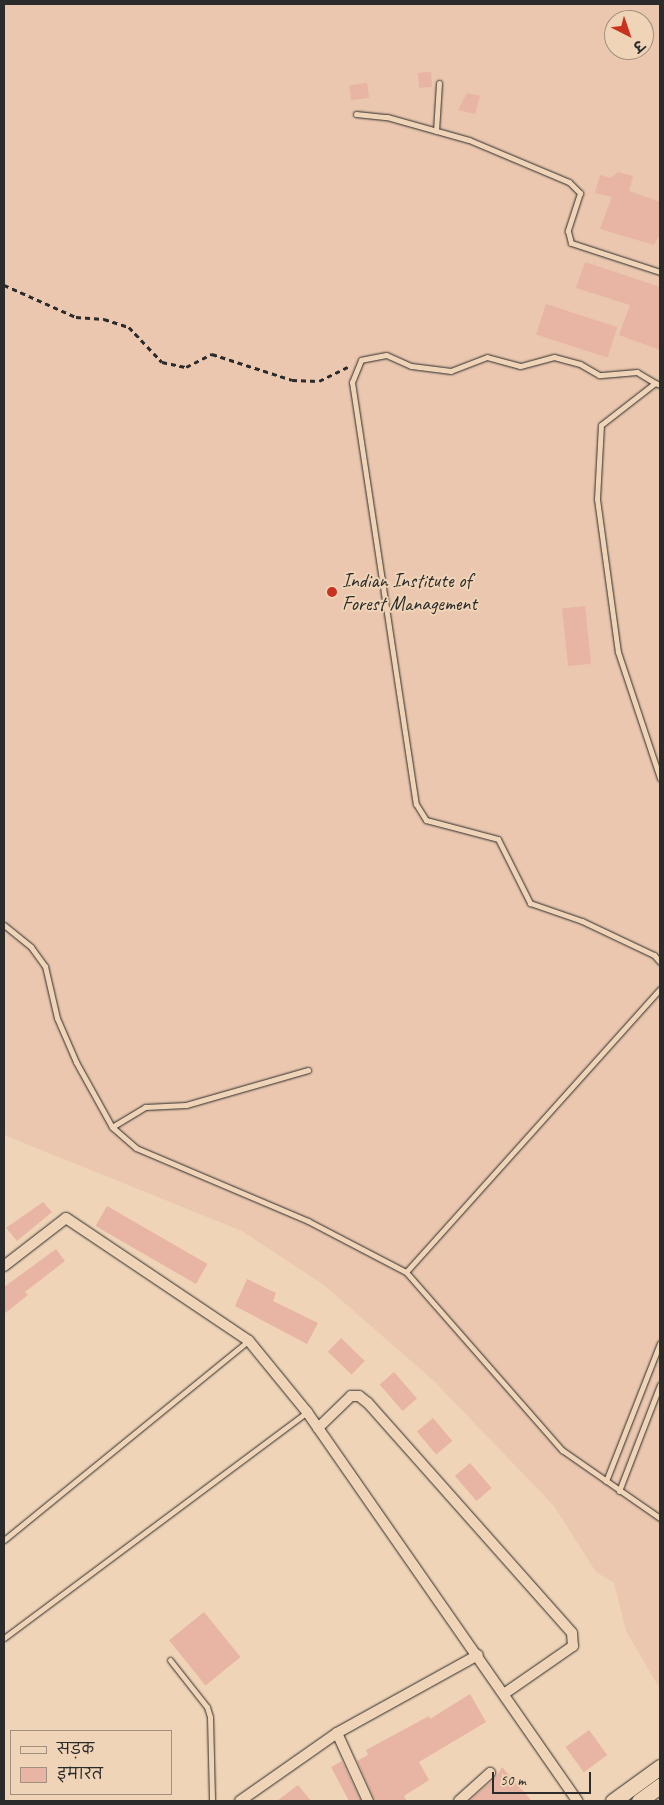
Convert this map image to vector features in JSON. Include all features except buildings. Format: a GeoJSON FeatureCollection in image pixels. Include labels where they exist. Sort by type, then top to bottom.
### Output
{"type":"FeatureCollection","features":[{"type":"Feature","properties":{"kind":"main road"},"geometry":{"type":"LineString","coordinates":[[613,1801],[658,1773]]}},
{"type":"Feature","properties":{"kind":"main road"},"geometry":{"type":"LineString","coordinates":[[639,1801],[660,1786]]}},
{"type":"Feature","properties":{"kind":"street"},"geometry":{"type":"LineString","coordinates":[[4,1266],[66,1218],[249,1341],[318,1428],[577,1801]]}},
{"type":"Feature","properties":{"kind":"street"},"geometry":{"type":"LineString","coordinates":[[318,1428],[352,1396],[358,1396],[368,1403],[572,1633],[574,1646],[504,1694]]}},
{"type":"Feature","properties":{"kind":"street"},"geometry":{"type":"LineString","coordinates":[[240,1801],[337,1733],[478,1656]]}},
{"type":"Feature","properties":{"kind":"street"},"geometry":{"type":"LineString","coordinates":[[337,1733],[368,1801]]}},
{"type":"Feature","properties":{"kind":"street"},"geometry":{"type":"LineString","coordinates":[[459,1801],[490,1773]]}},
{"type":"Feature","properties":{"kind":"lane"},"geometry":{"type":"LineString","coordinates":[[436,130],[439,83]]}},
{"type":"Feature","properties":{"kind":"lane"},"geometry":{"type":"LineString","coordinates":[[356,114],[387,117],[470,140],[569,182],[580,193],[568,231],[571,243],[660,272]]}},
{"type":"Feature","properties":{"kind":"lane"},"geometry":{"type":"LineString","coordinates":[[660,778],[618,652],[597,499],[600,425],[658,384],[637,372],[599,375],[580,364],[554,357],[520,366],[487,357],[451,371],[411,366],[386,355],[361,360],[352,382],[416,804],[426,820],[498,840],[530,903],[582,921],[654,955],[660,962]]}},
{"type":"Feature","properties":{"kind":"lane"},"geometry":{"type":"LineString","coordinates":[[4,925],[31,947],[45,966],[57,1018],[112,1127],[136,1148],[308,1221],[406,1272],[562,1450],[660,1518]]}},
{"type":"Feature","properties":{"kind":"lane"},"geometry":{"type":"LineString","coordinates":[[406,1272],[660,989]]}},
{"type":"Feature","properties":{"kind":"lane"},"geometry":{"type":"LineString","coordinates":[[112,1127],[145,1107],[186,1105],[308,1070]]}},
{"type":"Feature","properties":{"kind":"lane"},"geometry":{"type":"LineString","coordinates":[[4,1540],[249,1341]]}},
{"type":"Feature","properties":{"kind":"lane"},"geometry":{"type":"LineString","coordinates":[[606,1481],[660,1343]]}},
{"type":"Feature","properties":{"kind":"lane"},"geometry":{"type":"LineString","coordinates":[[619,1491],[660,1385]]}},
{"type":"Feature","properties":{"kind":"lane"},"geometry":{"type":"LineString","coordinates":[[4,1638],[306,1412]]}},
{"type":"Feature","properties":{"kind":"lane"},"geometry":{"type":"LineString","coordinates":[[170,1660],[207,1707],[210,1717],[212,1801]]}},
{"type":"Feature","properties":{"kind":"path"},"geometry":{"type":"LineString","coordinates":[[4,284],[76,317],[104,319],[129,327],[162,362],[186,368],[212,354],[292,380],[319,381],[361,360]]}},
{"type":"Feature","properties":{"kind":"shaded area","name":"Indian Institute of Forest Management"},"geometry":{"type":"Polygon","coordinates":[[[4,4],[660,4],[660,1689],[626,1631],[614,1583],[596,1572],[554,1506],[434,1381],[324,1285],[242,1231],[4,1135],[4,4]]]}},
{"type":"Feature","properties":{"kind":"place","name":"Indian Institute of Forest Management"},"geometry":{"type":"Point","coordinates":[332,592]}}]}
